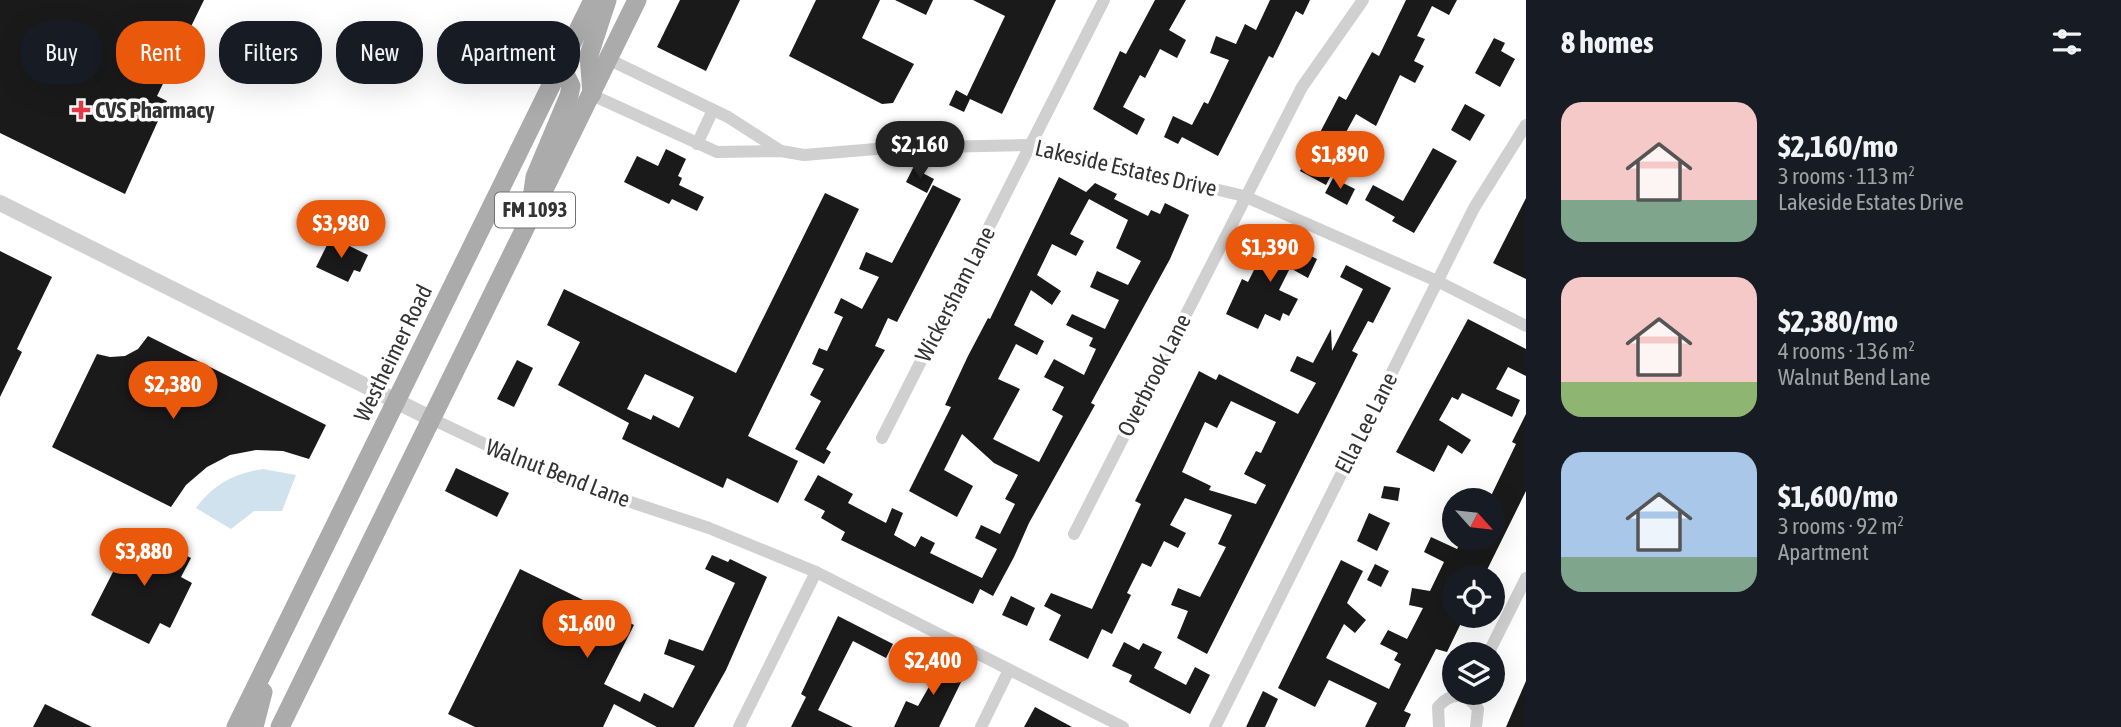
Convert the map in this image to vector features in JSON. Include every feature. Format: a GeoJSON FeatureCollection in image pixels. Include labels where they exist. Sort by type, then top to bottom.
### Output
{"type":"FeatureCollection","features":[{"type":"Feature","properties":{"kind":"main road","name":"Westheimer Road"},"geometry":{"type":"LineString","coordinates":[[580,29],[593,0]]}},
{"type":"Feature","properties":{"kind":"main road"},"geometry":{"type":"LineString","coordinates":[[592,95],[589,55],[607,0]]}},
{"type":"Feature","properties":{"kind":"main road","name":"FM 1093"},"geometry":{"type":"LineString","coordinates":[[280,727],[430,418],[610,60],[637,0]]}},
{"type":"Feature","properties":{"kind":"main road","name":"Westheimer Road"},"geometry":{"type":"LineString","coordinates":[[236,727],[554,84]]}},
{"type":"Feature","properties":{"kind":"main road"},"geometry":{"type":"LineString","coordinates":[[528,223],[534,177],[569,96],[570,84]]}},
{"type":"Feature","properties":{"kind":"main road"},"geometry":{"type":"LineString","coordinates":[[254,727],[272,654]]}},
{"type":"Feature","properties":{"kind":"street","name":"Wickersham Lane"},"geometry":{"type":"LineString","coordinates":[[882,438],[1104,0]]}},
{"type":"Feature","properties":{"kind":"street","name":"Overbrook Lane"},"geometry":{"type":"LineString","coordinates":[[1074,534],[1244,195],[1302,87],[1363,0]]}},
{"type":"Feature","properties":{"kind":"street","name":"Lakeside Estates Drive"},"geometry":{"type":"LineString","coordinates":[[610,60],[713,110],[781,151]]}},
{"type":"Feature","properties":{"kind":"street","name":"Lakeside Estates Drive"},"geometry":{"type":"LineString","coordinates":[[592,95],[717,152],[781,151],[804,155],[888,148],[1030,145],[1244,195],[1437,281],[1526,326]]}},
{"type":"Feature","properties":{"kind":"street"},"geometry":{"type":"LineString","coordinates":[[697,144],[713,110]]}},
{"type":"Feature","properties":{"kind":"street","name":"Ella Lee Lane"},"geometry":{"type":"LineString","coordinates":[[1215,727],[1474,208],[1526,124]]}},
{"type":"Feature","properties":{"kind":"street","name":"Walnut Bend Lane"},"geometry":{"type":"LineString","coordinates":[[0,204],[552,476],[709,528],[816,572],[1123,727]]}},
{"type":"Feature","properties":{"kind":"street"},"geometry":{"type":"LineString","coordinates":[[739,727],[816,572]]}},
{"type":"Feature","properties":{"kind":"street"},"geometry":{"type":"LineString","coordinates":[[1494,642],[1526,578]]}},
{"type":"Feature","properties":{"kind":"street"},"geometry":{"type":"LineString","coordinates":[[981,727],[1009,670]]}},
{"type":"Feature","properties":{"kind":"street"},"geometry":{"type":"LineString","coordinates":[[1439,727],[1436,716],[1442,703]]}},
{"type":"Feature","properties":{"kind":"street"},"geometry":{"type":"LineString","coordinates":[[1475,705],[1478,709],[1476,727]]}},
{"type":"Feature","properties":{"kind":"water"},"geometry":{"type":"Polygon","coordinates":[[[263,469],[296,475],[282,511],[254,511],[231,529],[196,508],[210,492],[225,481],[263,469]]]}},
{"type":"Feature","properties":{"kind":"building"},"geometry":{"type":"Polygon","coordinates":[[[0,0],[204,0],[194,21],[116,21],[116,84],[163,84],[157,96],[167,101],[125,194],[0,133],[0,0]]]}},
{"type":"Feature","properties":{"kind":"building"},"geometry":{"type":"Polygon","coordinates":[[[680,0],[740,0],[706,71],[657,47],[680,0]]]}},
{"type":"Feature","properties":{"kind":"building"},"geometry":{"type":"Polygon","coordinates":[[[816,0],[880,0],[862,38],[914,64],[893,103],[882,104],[789,56],[816,0]]]}},
{"type":"Feature","properties":{"kind":"building"},"geometry":{"type":"Polygon","coordinates":[[[895,0],[933,0],[926,15],[895,0]]]}},
{"type":"Feature","properties":{"kind":"building"},"geometry":{"type":"Polygon","coordinates":[[[973,0],[1056,0],[1002,114],[970,99],[964,112],[949,105],[956,90],[967,96],[1005,16],[973,0]]]}},
{"type":"Feature","properties":{"kind":"building"},"geometry":{"type":"Polygon","coordinates":[[[1155,0],[1186,0],[1169,30],[1186,40],[1177,58],[1160,49],[1145,78],[1140,75],[1123,107],[1145,119],[1137,135],[1093,109],[1120,51],[1126,54],[1155,0]]]}},
{"type":"Feature","properties":{"kind":"building"},"geometry":{"type":"Polygon","coordinates":[[[1270,0],[1310,0],[1303,15],[1296,11],[1273,58],[1269,56],[1218,156],[1182,137],[1178,144],[1164,137],[1173,116],[1192,125],[1204,102],[1208,104],[1229,60],[1210,53],[1216,36],[1236,44],[1245,24],[1256,30],[1270,0]]]}},
{"type":"Feature","properties":{"kind":"building"},"geometry":{"type":"Polygon","coordinates":[[[1406,0],[1457,0],[1449,15],[1432,6],[1417,36],[1425,39],[1414,61],[1424,66],[1415,83],[1400,75],[1376,126],[1356,114],[1339,145],[1345,148],[1326,185],[1300,171],[1339,96],[1346,100],[1372,52],[1379,56],[1406,0]]]}},
{"type":"Feature","properties":{"kind":"building"},"geometry":{"type":"Polygon","coordinates":[[[1494,38],[1505,43],[1501,51],[1515,59],[1500,87],[1475,73],[1494,38]]]}},
{"type":"Feature","properties":{"kind":"building"},"geometry":{"type":"Polygon","coordinates":[[[1465,104],[1485,115],[1470,141],[1451,130],[1465,104]]]}},
{"type":"Feature","properties":{"kind":"building"},"geometry":{"type":"Polygon","coordinates":[[[1433,148],[1457,161],[1414,233],[1392,221],[1395,217],[1365,200],[1373,185],[1403,201],[1433,148]]]}},
{"type":"Feature","properties":{"kind":"building"},"geometry":{"type":"Polygon","coordinates":[[[666,149],[686,159],[678,176],[682,178],[679,185],[704,197],[697,211],[672,199],[669,204],[624,182],[637,156],[658,166],[666,149]]]}},
{"type":"Feature","properties":{"kind":"building"},"geometry":{"type":"Polygon","coordinates":[[[913,168],[934,179],[927,193],[906,182],[913,168]]]}},
{"type":"Feature","properties":{"kind":"building"},"geometry":{"type":"Polygon","coordinates":[[[1059,177],[1086,192],[1095,183],[1117,194],[1114,199],[1148,216],[1151,210],[1160,214],[1165,203],[1189,215],[1170,259],[1091,403],[1095,405],[1029,523],[993,596],[980,589],[973,604],[841,540],[845,532],[821,518],[825,511],[804,500],[818,475],[853,494],[848,503],[886,523],[892,508],[903,513],[894,535],[915,547],[921,536],[935,543],[930,553],[982,578],[997,549],[975,538],[981,525],[1000,534],[1015,504],[1005,499],[1018,475],[994,463],[962,434],[944,470],[973,486],[957,517],[909,491],[951,407],[945,405],[968,356],[988,318],[990,319],[1059,177]],[[1089,199],[1070,234],[1084,241],[1076,256],[1052,244],[1037,275],[1061,291],[1052,305],[1031,290],[1014,325],[1044,341],[1037,355],[1016,344],[998,379],[1020,389],[993,439],[1039,462],[1063,416],[1052,410],[1064,387],[1044,377],[1054,359],[1084,375],[1096,349],[1089,346],[1093,338],[1066,325],[1072,314],[1105,329],[1119,300],[1090,287],[1097,271],[1128,285],[1141,261],[1116,248],[1128,220],[1089,199]]]}},
{"type":"Feature","properties":{"kind":"building"},"geometry":{"type":"Polygon","coordinates":[[[1333,178],[1355,189],[1347,205],[1325,193],[1333,178]]]}},
{"type":"Feature","properties":{"kind":"building"},"geometry":{"type":"Polygon","coordinates":[[[933,185],[961,199],[897,322],[888,318],[875,346],[885,350],[826,449],[831,452],[824,464],[795,449],[821,401],[810,395],[824,369],[812,364],[819,348],[827,351],[843,317],[834,313],[841,298],[862,309],[879,277],[859,269],[866,252],[892,263],[933,185]]]}},
{"type":"Feature","properties":{"kind":"building"},"geometry":{"type":"Polygon","coordinates":[[[825,193],[859,209],[748,436],[798,461],[778,503],[727,478],[723,488],[622,439],[629,423],[558,385],[580,342],[547,325],[564,289],[736,373],[825,193]],[[645,374],[627,409],[651,420],[653,415],[679,428],[694,397],[645,374]]]}},
{"type":"Feature","properties":{"kind":"building"},"geometry":{"type":"Polygon","coordinates":[[[1526,198],[1526,279],[1493,263],[1526,198]]]}},
{"type":"Feature","properties":{"kind":"building"},"geometry":{"type":"Polygon","coordinates":[[[1271,236],[1317,259],[1308,278],[1290,268],[1279,290],[1298,299],[1289,316],[1283,313],[1280,321],[1265,314],[1258,329],[1226,314],[1242,279],[1248,282],[1271,236]]]}},
{"type":"Feature","properties":{"kind":"building"},"geometry":{"type":"Polygon","coordinates":[[[331,237],[368,255],[360,272],[354,270],[348,282],[316,267],[331,237]]]}},
{"type":"Feature","properties":{"kind":"building"},"geometry":{"type":"Polygon","coordinates":[[[0,251],[52,277],[17,349],[22,352],[0,397],[0,251]]]}},
{"type":"Feature","properties":{"kind":"building"},"geometry":{"type":"Polygon","coordinates":[[[1346,265],[1391,288],[1373,323],[1368,321],[1352,351],[1358,354],[1207,654],[1177,638],[1188,611],[1171,605],[1178,588],[1200,597],[1226,547],[1218,544],[1232,515],[1185,498],[1170,525],[1186,533],[1178,548],[1164,541],[1151,567],[1142,563],[1127,593],[1131,595],[1112,634],[1102,629],[1088,659],[1049,640],[1061,615],[1044,606],[1051,593],[1092,609],[1141,504],[1135,501],[1199,371],[1216,380],[1219,374],[1298,414],[1316,383],[1290,371],[1297,356],[1313,363],[1331,329],[1332,351],[1363,289],[1340,277],[1346,265]],[[1231,401],[1217,428],[1205,422],[1182,472],[1211,486],[1209,490],[1256,504],[1266,485],[1244,474],[1256,451],[1261,453],[1276,422],[1231,401]]]}},
{"type":"Feature","properties":{"kind":"building"},"geometry":{"type":"Polygon","coordinates":[[[1468,319],[1526,349],[1526,376],[1508,367],[1496,389],[1520,400],[1512,417],[1462,393],[1458,400],[1452,397],[1439,420],[1471,440],[1462,454],[1448,445],[1434,472],[1396,452],[1468,319]]]}},
{"type":"Feature","properties":{"kind":"building"},"geometry":{"type":"Polygon","coordinates":[[[148,336],[326,425],[309,459],[283,451],[256,450],[230,455],[207,467],[186,485],[171,507],[52,447],[97,354],[125,356],[138,349],[148,336]]]}},
{"type":"Feature","properties":{"kind":"building"},"geometry":{"type":"Polygon","coordinates":[[[517,360],[533,368],[514,407],[497,399],[517,360]]]}},
{"type":"Feature","properties":{"kind":"building"},"geometry":{"type":"Polygon","coordinates":[[[1526,414],[1526,491],[1505,533],[1505,488],[1495,488],[1516,444],[1512,442],[1526,414]]]}},
{"type":"Feature","properties":{"kind":"building"},"geometry":{"type":"Polygon","coordinates":[[[456,468],[509,493],[497,517],[445,491],[456,468]]]}},
{"type":"Feature","properties":{"kind":"building"},"geometry":{"type":"Polygon","coordinates":[[[1384,486],[1400,488],[1398,501],[1381,498],[1384,486]]]}},
{"type":"Feature","properties":{"kind":"building"},"geometry":{"type":"Polygon","coordinates":[[[1369,513],[1390,523],[1377,551],[1357,541],[1369,513]]]}},
{"type":"Feature","properties":{"kind":"building"},"geometry":{"type":"Polygon","coordinates":[[[135,529],[191,558],[181,577],[192,583],[170,628],[160,623],[149,644],[91,615],[135,529]]]}},
{"type":"Feature","properties":{"kind":"building"},"geometry":{"type":"Polygon","coordinates":[[[1431,537],[1442,542],[1442,551],[1496,551],[1489,565],[1443,565],[1444,562],[1424,552],[1431,537]]]}},
{"type":"Feature","properties":{"kind":"building"},"geometry":{"type":"Polygon","coordinates":[[[712,555],[728,562],[730,559],[767,577],[726,670],[694,727],[657,727],[614,704],[603,727],[475,727],[448,714],[520,569],[634,625],[604,684],[640,702],[644,693],[673,708],[695,666],[664,654],[669,639],[703,651],[735,583],[705,569],[712,555]]]}},
{"type":"Feature","properties":{"kind":"building"},"geometry":{"type":"Polygon","coordinates":[[[1341,560],[1363,571],[1347,603],[1366,620],[1355,633],[1344,624],[1326,658],[1389,689],[1401,664],[1394,660],[1398,653],[1380,644],[1388,630],[1407,639],[1423,608],[1409,605],[1412,588],[1430,591],[1442,566],[1442,628],[1459,628],[1452,642],[1442,642],[1442,651],[1436,649],[1404,711],[1411,714],[1405,727],[1365,727],[1377,703],[1329,680],[1315,707],[1278,688],[1341,560]]]}},
{"type":"Feature","properties":{"kind":"building"},"geometry":{"type":"Polygon","coordinates":[[[1375,564],[1389,571],[1381,587],[1367,580],[1375,564]]]}},
{"type":"Feature","properties":{"kind":"building"},"geometry":{"type":"Polygon","coordinates":[[[1011,596],[1035,608],[1027,626],[1002,615],[1011,596]]]}},
{"type":"Feature","properties":{"kind":"building"},"geometry":{"type":"Polygon","coordinates":[[[838,616],[893,644],[886,658],[853,641],[818,710],[853,727],[791,727],[806,697],[801,694],[838,616]]]}},
{"type":"Feature","properties":{"kind":"building"},"geometry":{"type":"Polygon","coordinates":[[[1124,642],[1139,650],[1143,643],[1162,652],[1154,668],[1186,685],[1195,667],[1210,675],[1190,714],[1129,682],[1132,675],[1112,666],[1124,642]]]}},
{"type":"Feature","properties":{"kind":"building"},"geometry":{"type":"Polygon","coordinates":[[[929,655],[965,674],[939,727],[894,727],[906,701],[918,706],[934,678],[921,671],[929,655]]]}},
{"type":"Feature","properties":{"kind":"building"},"geometry":{"type":"Polygon","coordinates":[[[1526,681],[1526,727],[1506,727],[1526,681]]]}},
{"type":"Feature","properties":{"kind":"building"},"geometry":{"type":"Polygon","coordinates":[[[1263,691],[1278,699],[1265,727],[1246,727],[1263,691]]]}},
{"type":"Feature","properties":{"kind":"building"},"geometry":{"type":"Polygon","coordinates":[[[45,704],[92,727],[33,727],[45,704]]]}},
{"type":"Feature","properties":{"kind":"building"},"geometry":{"type":"Polygon","coordinates":[[[1035,707],[1072,727],[1024,727],[1035,707]]]}},
{"type":"Feature","properties":{"kind":"place","name":"CVS Pharmacy"},"geometry":{"type":"Point","coordinates":[81,110]}}]}
